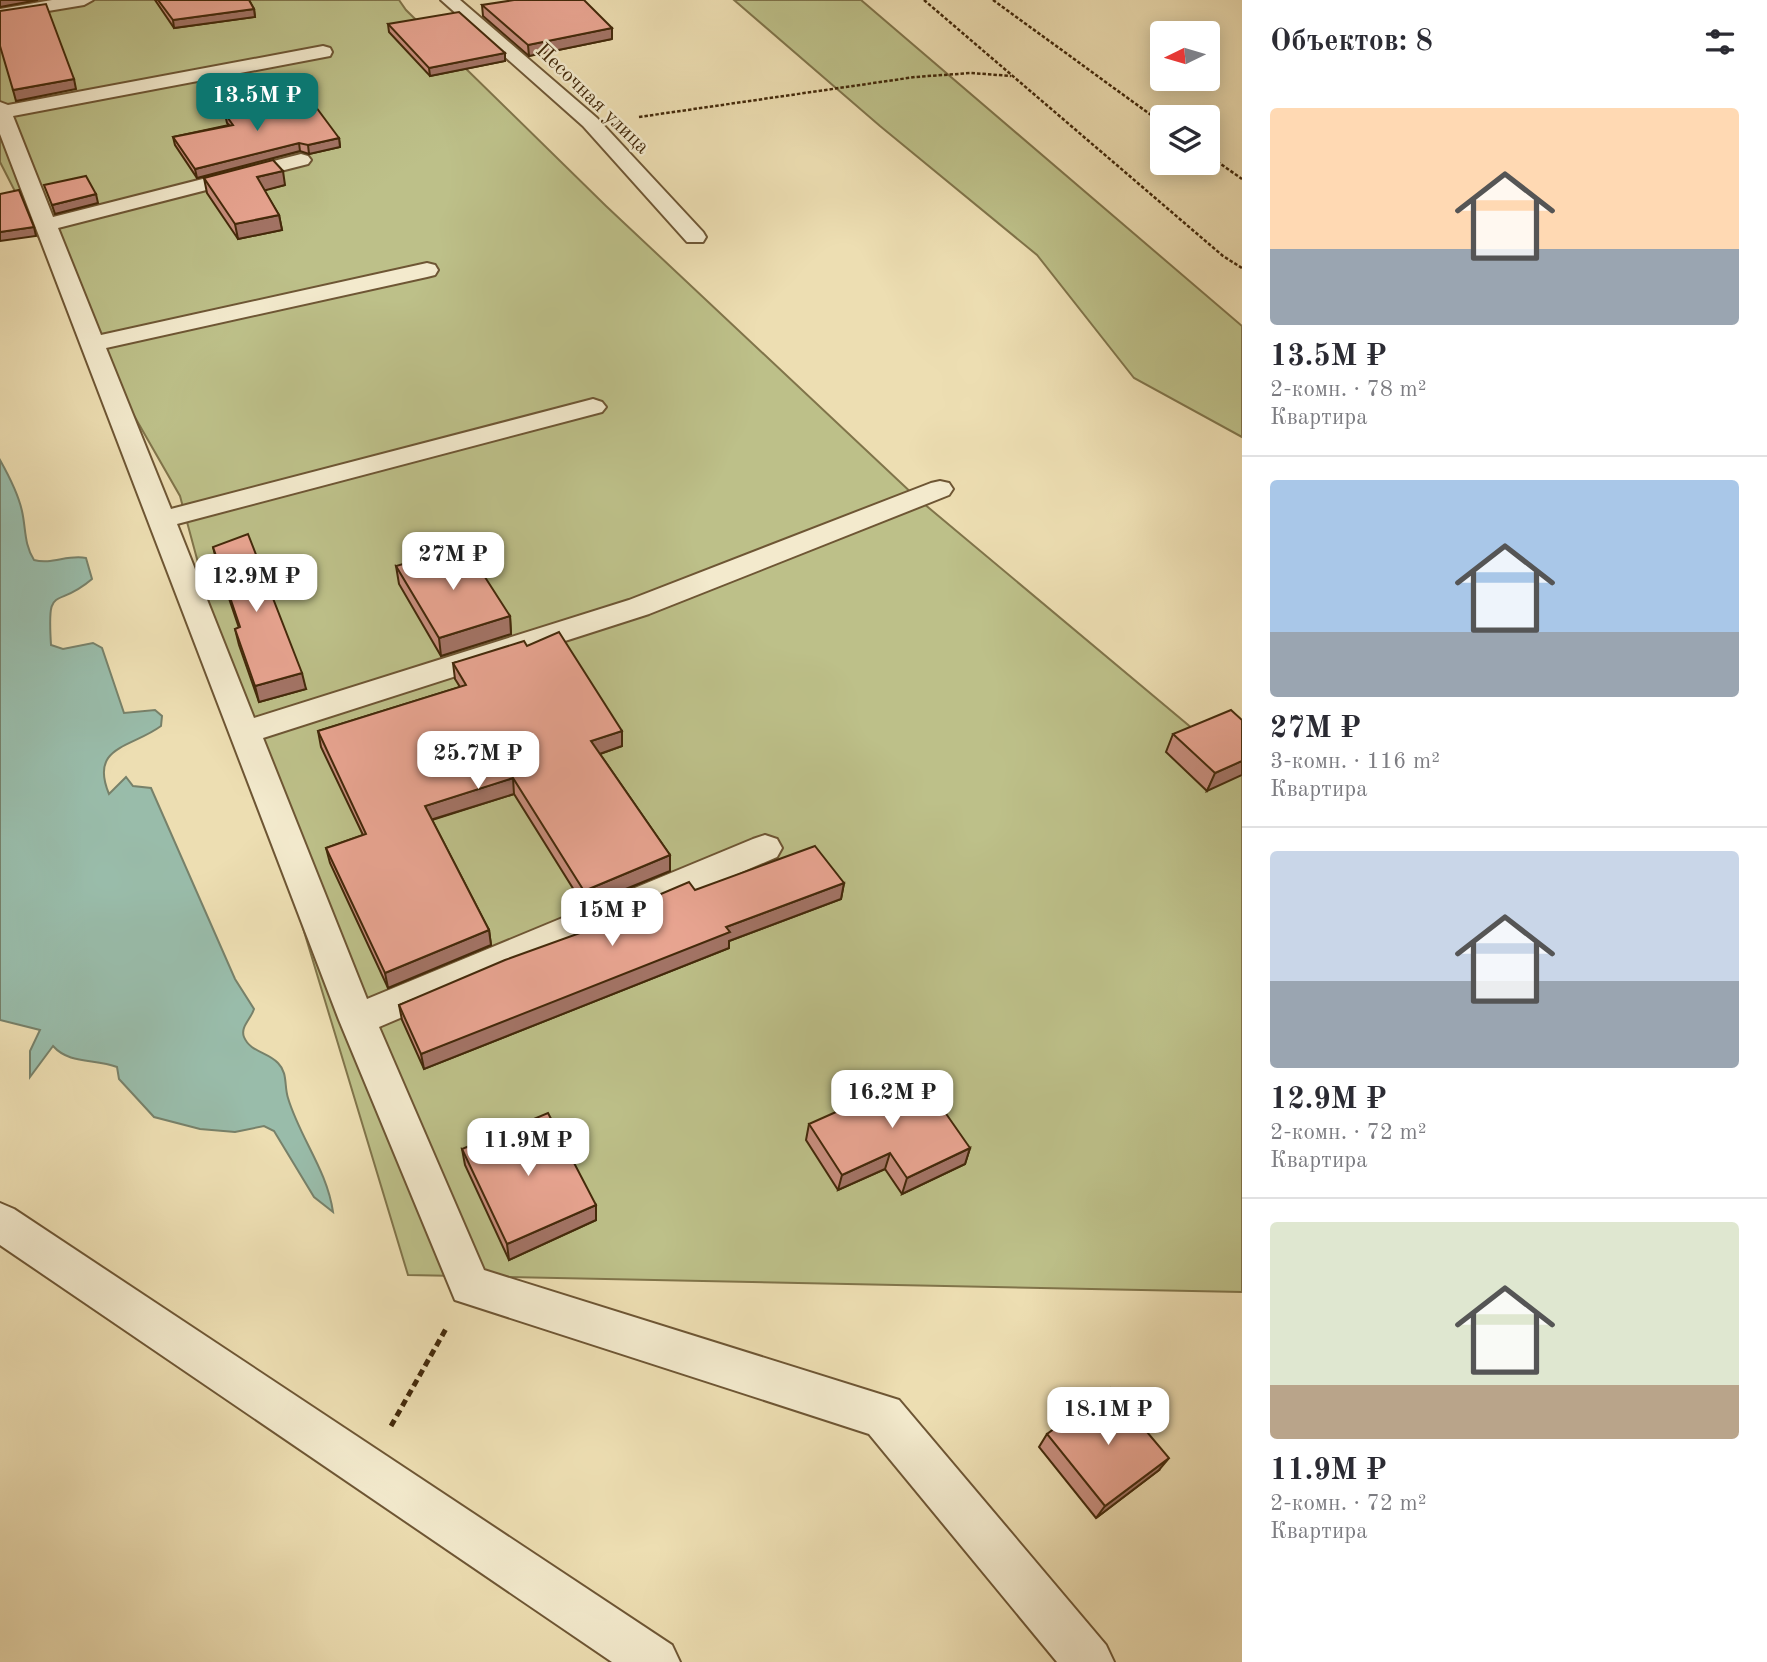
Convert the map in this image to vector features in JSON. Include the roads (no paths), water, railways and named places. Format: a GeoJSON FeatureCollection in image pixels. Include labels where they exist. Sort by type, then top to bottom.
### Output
{"type":"FeatureCollection","features":[{"type":"Feature","properties":{"kind":"lane"},"geometry":{"type":"LineString","coordinates":[[0,14],[84,0]]}},
{"type":"Feature","properties":{"kind":"lane","name":"Песочная улица"},"geometry":{"type":"LineString","coordinates":[[450,0],[590,122],[695,237]]}},
{"type":"Feature","properties":{"kind":"lane"},"geometry":{"type":"LineString","coordinates":[[323,52],[1,110],[358,1020],[470,1286],[883,1416],[1088,1662]]}},
{"type":"Feature","properties":{"kind":"lane"},"geometry":{"type":"LineString","coordinates":[[46,225],[302,160]]}},
{"type":"Feature","properties":{"kind":"lane"},"geometry":{"type":"LineString","coordinates":[[93,344],[427,270]]}},
{"type":"Feature","properties":{"kind":"lane"},"geometry":{"type":"LineString","coordinates":[[161,520],[593,407]]}},
{"type":"Feature","properties":{"kind":"lane"},"geometry":{"type":"LineString","coordinates":[[244,733],[639,607],[940,489]]}},
{"type":"Feature","properties":{"kind":"lane"},"geometry":{"type":"LineString","coordinates":[[358,1020],[765,848]]}},
{"type":"Feature","properties":{"kind":"lane"},"geometry":{"type":"LineString","coordinates":[[0,1222],[655,1662]]}}]}
